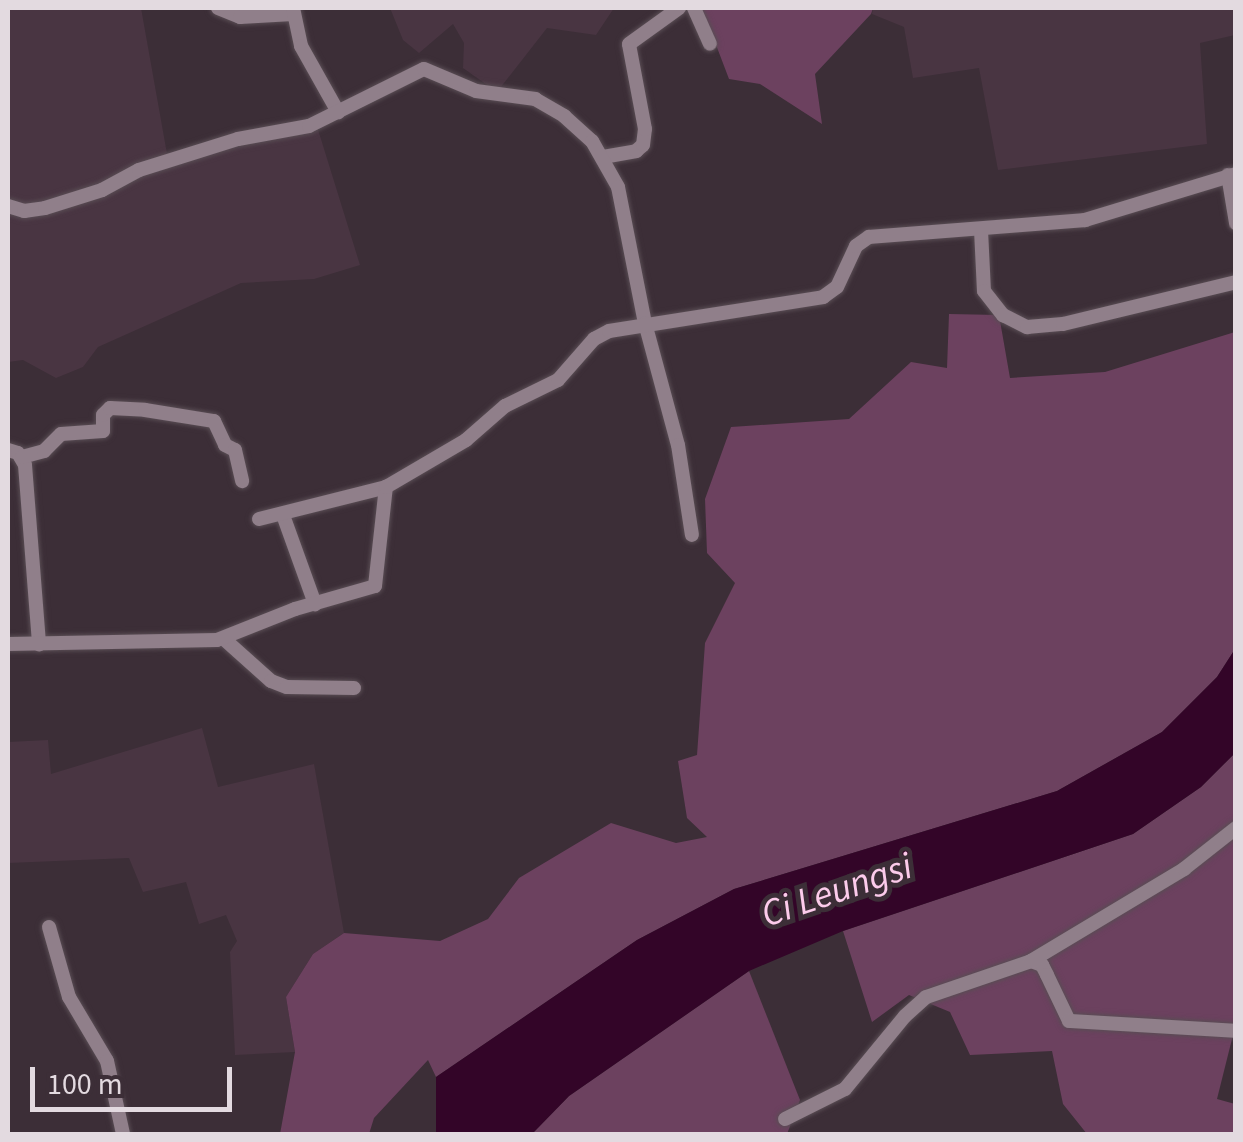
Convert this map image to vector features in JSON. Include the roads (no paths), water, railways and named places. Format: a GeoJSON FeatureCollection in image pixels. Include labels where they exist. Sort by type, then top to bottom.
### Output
{"type":"FeatureCollection","features":[{"type":"Feature","properties":{"kind":"street"},"geometry":{"type":"LineString","coordinates":[[218,8],[240,17],[293,11],[301,46],[338,112]]}},
{"type":"Feature","properties":{"kind":"street"},"geometry":{"type":"LineString","coordinates":[[604,157],[636,151],[643,145],[645,129],[629,44],[679,8]]}},
{"type":"Feature","properties":{"kind":"street"},"geometry":{"type":"LineString","coordinates":[[694,8],[710,44]]}},
{"type":"Feature","properties":{"kind":"street"},"geometry":{"type":"LineString","coordinates":[[8,206],[24,211],[45,208],[102,190],[139,170],[238,139],[290,132],[428,70],[476,92],[535,99],[581,130],[604,157],[624,209],[644,323],[678,445],[692,535]]}},
{"type":"Feature","properties":{"kind":"street"},"geometry":{"type":"LineString","coordinates":[[259,520],[386,487],[466,440],[505,406],[558,380],[600,334],[644,323],[823,297],[837,287],[856,246],[869,237],[1085,220],[1232,175],[1236,223]]}},
{"type":"Feature","properties":{"kind":"street"},"geometry":{"type":"LineString","coordinates":[[981,230],[984,292],[1003,315],[1027,328],[1063,324],[1236,282]]}},
{"type":"Feature","properties":{"kind":"street"},"geometry":{"type":"LineString","coordinates":[[8,450],[22,457],[44,451],[61,434],[102,431],[104,410],[145,410],[214,421],[225,445],[235,450],[242,481]]}},
{"type":"Feature","properties":{"kind":"street"},"geometry":{"type":"LineString","coordinates":[[22,457],[39,644]]}},
{"type":"Feature","properties":{"kind":"street"},"geometry":{"type":"LineString","coordinates":[[8,644],[224,639],[375,586],[386,487]]}},
{"type":"Feature","properties":{"kind":"street"},"geometry":{"type":"LineString","coordinates":[[283,515],[315,604]]}},
{"type":"Feature","properties":{"kind":"street"},"geometry":{"type":"LineString","coordinates":[[224,639],[272,681],[287,687],[354,688]]}},
{"type":"Feature","properties":{"kind":"street"},"geometry":{"type":"LineString","coordinates":[[785,1119],[846,1089],[905,1016],[926,997],[1031,962],[1184,869],[1236,828]]}},
{"type":"Feature","properties":{"kind":"street"},"geometry":{"type":"LineString","coordinates":[[49,927],[69,998],[107,1061],[123,1134]]}},
{"type":"Feature","properties":{"kind":"street"},"geometry":{"type":"LineString","coordinates":[[1031,962],[1042,966],[1069,1021],[1236,1031]]}},
{"type":"Feature","properties":{"kind":"water","name":"Ci Leungsi"},"geometry":{"type":"Polygon","coordinates":[[[1235,649],[1235,753],[1201,787],[1133,834],[843,931],[749,971],[569,1096],[532,1134],[436,1134],[436,1077],[637,940],[734,889],[1057,791],[1162,732],[1217,677],[1235,649]]]}}]}
